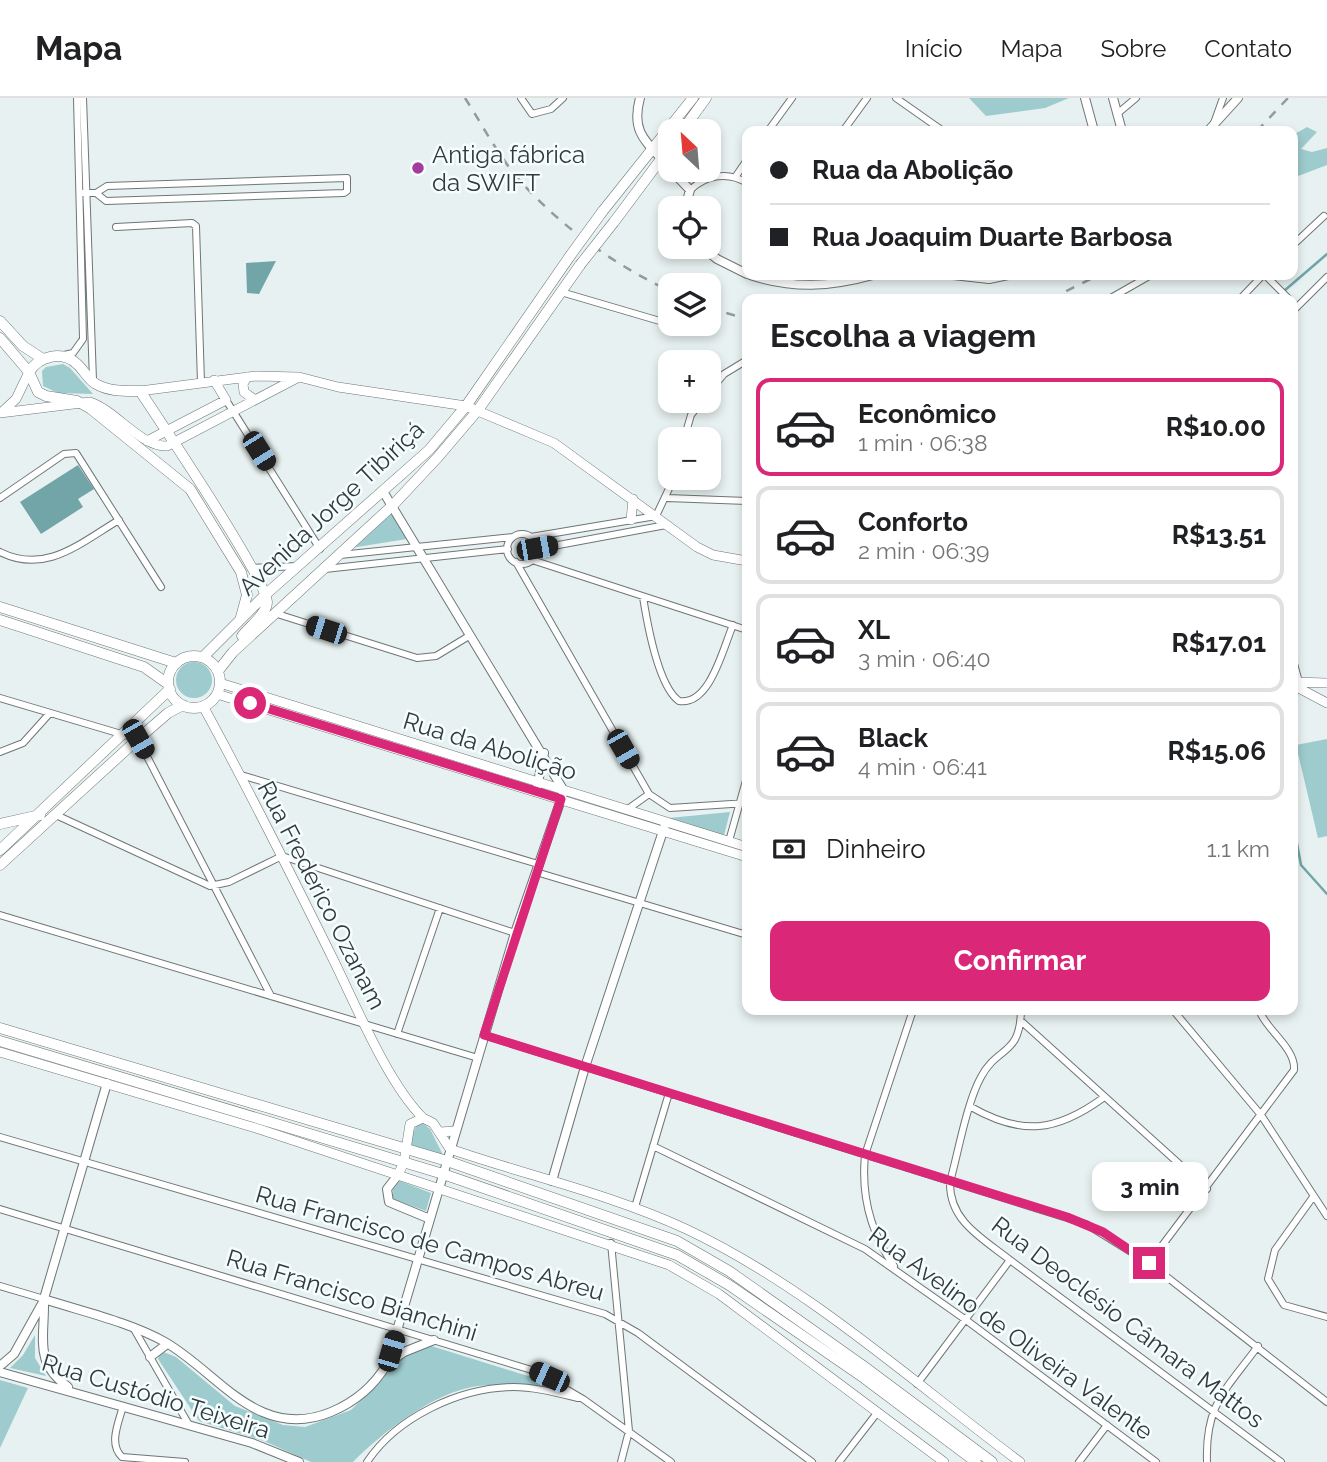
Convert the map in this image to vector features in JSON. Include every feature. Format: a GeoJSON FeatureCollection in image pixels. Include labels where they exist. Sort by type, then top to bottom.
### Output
{"type":"FeatureCollection","features":[{"type":"Feature","properties":{"kind":"main road","name":"Avenida Jorge Tibiriçá"},"geometry":{"type":"LineString","coordinates":[[203,657],[265,595],[384,493],[429,450],[466,406],[602,212],[693,98]]}},
{"type":"Feature","properties":{"kind":"main road"},"geometry":{"type":"LineString","coordinates":[[691,119],[706,98]]}},
{"type":"Feature","properties":{"kind":"main road","name":"Avenida Jorge Tibiriçá"},"geometry":{"type":"LineString","coordinates":[[218,671],[233,652],[334,556],[393,505],[478,410],[580,265],[658,164]]}},
{"type":"Feature","properties":{"kind":"main road"},"geometry":{"type":"LineString","coordinates":[[0,321],[23,346],[43,359]]}},
{"type":"Feature","properties":{"kind":"main road"},"geometry":{"type":"LineString","coordinates":[[0,338],[29,372],[38,392],[102,407],[147,441],[160,447],[173,443],[299,377]]}},
{"type":"Feature","properties":{"kind":"main road"},"geometry":{"type":"LineString","coordinates":[[1,413],[16,399],[29,372],[43,359],[61,356],[78,365],[93,382],[109,389],[140,391],[251,376],[299,377],[338,387],[466,406],[554,443],[666,525],[713,555],[742,560]]}},
{"type":"Feature","properties":{"kind":"main road"},"geometry":{"type":"LineString","coordinates":[[251,376],[243,384],[244,392],[259,397]]}},
{"type":"Feature","properties":{"kind":"main road"},"geometry":{"type":"LineString","coordinates":[[251,376],[264,386],[259,397]]}},
{"type":"Feature","properties":{"kind":"main road"},"geometry":{"type":"LineString","coordinates":[[147,441],[226,400],[214,380]]}},
{"type":"Feature","properties":{"kind":"main road"},"geometry":{"type":"LineString","coordinates":[[140,391],[251,568],[265,595],[264,611],[243,635],[233,652]]}},
{"type":"Feature","properties":{"kind":"main road"},"geometry":{"type":"LineString","coordinates":[[1,413],[77,401],[170,470],[190,489],[241,572],[247,595],[239,623]]}},
{"type":"Feature","properties":{"kind":"main road"},"geometry":{"type":"LineString","coordinates":[[631,520],[634,499]]}},
{"type":"Feature","properties":{"kind":"main road"},"geometry":{"type":"LineString","coordinates":[[0,607],[176,663]]}},
{"type":"Feature","properties":{"kind":"main road"},"geometry":{"type":"LineString","coordinates":[[0,620],[144,667],[169,687],[183,705]]}},
{"type":"Feature","properties":{"kind":"main road"},"geometry":{"type":"LineString","coordinates":[[0,865],[3,851],[169,687],[176,663],[188,656],[203,657],[218,671],[219,688],[203,706],[183,705],[168,713],[56,815],[3,851]]}},
{"type":"Feature","properties":{"kind":"main road"},"geometry":{"type":"LineString","coordinates":[[1298,683],[1327,683]]}},
{"type":"Feature","properties":{"kind":"main road"},"geometry":{"type":"LineString","coordinates":[[1298,685],[1327,703]]}},
{"type":"Feature","properties":{"kind":"main road","name":"Rua da Abolição"},"geometry":{"type":"LineString","coordinates":[[219,688],[664,826],[742,845]]}},
{"type":"Feature","properties":{"kind":"main road","name":"Rua Frederico Ozanam"},"geometry":{"type":"LineString","coordinates":[[203,706],[241,775],[407,1101],[423,1118],[433,1123],[450,1149]]}},
{"type":"Feature","properties":{"kind":"main road","name":"Rua da Abolição"},"geometry":{"type":"LineString","coordinates":[[562,795],[626,811],[742,855]]}},
{"type":"Feature","properties":{"kind":"main road"},"geometry":{"type":"LineString","coordinates":[[0,824],[40,815]]}},
{"type":"Feature","properties":{"kind":"main road"},"geometry":{"type":"LineString","coordinates":[[0,1028],[446,1161],[677,1241],[729,1271],[992,1462]]}},
{"type":"Feature","properties":{"kind":"main road"},"geometry":{"type":"LineString","coordinates":[[0,1041],[443,1174],[677,1255],[729,1285],[864,1378],[975,1462]]}},
{"type":"Feature","properties":{"kind":"main road"},"geometry":{"type":"LineString","coordinates":[[0,1052],[439,1188],[611,1243],[669,1265],[696,1279],[796,1349],[944,1462]]}},
{"type":"Feature","properties":{"kind":"main road","name":"Rua Frederico Ozanam"},"geometry":{"type":"LineString","coordinates":[[404,1162],[410,1124],[407,1101]]}},
{"type":"Feature","properties":{"kind":"main road"},"geometry":{"type":"LineString","coordinates":[[410,1124],[423,1118]]}},
{"type":"Feature","properties":{"kind":"main road"},"geometry":{"type":"LineString","coordinates":[[440,1132],[456,1131]]}},
{"type":"Feature","properties":{"kind":"main road"},"geometry":{"type":"LineString","coordinates":[[450,1149],[635,1207],[687,1230],[755,1268],[1020,1462]]}},
{"type":"Feature","properties":{"kind":"main road"},"geometry":{"type":"LineString","coordinates":[[398,1175],[404,1162]]}},
{"type":"Feature","properties":{"kind":"street"},"geometry":{"type":"LineString","coordinates":[[77,98],[93,382]]}},
{"type":"Feature","properties":{"kind":"street"},"geometry":{"type":"LineString","coordinates":[[61,356],[73,353],[83,339],[83,98]]}},
{"type":"Feature","properties":{"kind":"street"},"geometry":{"type":"LineString","coordinates":[[521,98],[532,114],[551,108],[563,98]]}},
{"type":"Feature","properties":{"kind":"street"},"geometry":{"type":"LineString","coordinates":[[640,98],[636,126],[658,155]]}},
{"type":"Feature","properties":{"kind":"street"},"geometry":{"type":"LineString","coordinates":[[772,126],[792,98]]}},
{"type":"Feature","properties":{"kind":"street"},"geometry":{"type":"LineString","coordinates":[[847,126],[867,98]]}},
{"type":"Feature","properties":{"kind":"street"},"geometry":{"type":"LineString","coordinates":[[896,98],[931,126]]}},
{"type":"Feature","properties":{"kind":"street"},"geometry":{"type":"LineString","coordinates":[[1085,98],[1093,126]]}},
{"type":"Feature","properties":{"kind":"street"},"geometry":{"type":"LineString","coordinates":[[1113,98],[1121,126]]}},
{"type":"Feature","properties":{"kind":"street"},"geometry":{"type":"LineString","coordinates":[[1117,114],[1136,98]]}},
{"type":"Feature","properties":{"kind":"street"},"geometry":{"type":"LineString","coordinates":[[1211,126],[1223,98]]}},
{"type":"Feature","properties":{"kind":"street"},"geometry":{"type":"LineString","coordinates":[[1213,126],[1238,98]]}},
{"type":"Feature","properties":{"kind":"street"},"geometry":{"type":"LineString","coordinates":[[736,176],[742,167]]}},
{"type":"Feature","properties":{"kind":"street"},"geometry":{"type":"LineString","coordinates":[[688,196],[690,190],[701,180],[736,176],[742,180]]}},
{"type":"Feature","properties":{"kind":"street"},"geometry":{"type":"LineString","coordinates":[[82,193],[96,193],[107,186],[347,178],[347,191],[344,193],[106,201],[96,193]]}},
{"type":"Feature","properties":{"kind":"street"},"geometry":{"type":"LineString","coordinates":[[683,182],[690,190]]}},
{"type":"Feature","properties":{"kind":"street"},"geometry":{"type":"LineString","coordinates":[[1298,240],[1324,216]]}},
{"type":"Feature","properties":{"kind":"street"},"geometry":{"type":"LineString","coordinates":[[116,227],[192,223],[196,226],[201,383]]}},
{"type":"Feature","properties":{"kind":"street"},"geometry":{"type":"LineString","coordinates":[[717,259],[742,271]]}},
{"type":"Feature","properties":{"kind":"street"},"geometry":{"type":"LineString","coordinates":[[1298,303],[1327,277]]}},
{"type":"Feature","properties":{"kind":"street"},"geometry":{"type":"LineString","coordinates":[[769,280],[786,285],[811,287],[847,280]]}},
{"type":"Feature","properties":{"kind":"street"},"geometry":{"type":"LineString","coordinates":[[1118,294],[1142,280]]}},
{"type":"Feature","properties":{"kind":"street"},"geometry":{"type":"LineString","coordinates":[[1245,294],[1259,280]]}},
{"type":"Feature","properties":{"kind":"street"},"geometry":{"type":"LineString","coordinates":[[1269,280],[1284,294]]}},
{"type":"Feature","properties":{"kind":"street"},"geometry":{"type":"LineString","coordinates":[[561,292],[658,320]]}},
{"type":"Feature","properties":{"kind":"street"},"geometry":{"type":"LineString","coordinates":[[721,378],[742,363]]}},
{"type":"Feature","properties":{"kind":"street"},"geometry":{"type":"LineString","coordinates":[[226,400],[320,549]]}},
{"type":"Feature","properties":{"kind":"street"},"geometry":{"type":"LineString","coordinates":[[0,498],[72,451],[79,456],[161,587]]}},
{"type":"Feature","properties":{"kind":"street"},"geometry":{"type":"LineString","coordinates":[[334,556],[513,537],[520,534],[531,537],[656,516],[670,490]]}},
{"type":"Feature","properties":{"kind":"street"},"geometry":{"type":"LineString","coordinates":[[384,493],[469,636],[544,753],[562,795],[515,933],[387,1364]]}},
{"type":"Feature","properties":{"kind":"street"},"geometry":{"type":"LineString","coordinates":[[667,498],[742,501]]}},
{"type":"Feature","properties":{"kind":"street"},"geometry":{"type":"LineString","coordinates":[[0,552],[25,562],[55,557],[119,520]]}},
{"type":"Feature","properties":{"kind":"street"},"geometry":{"type":"LineString","coordinates":[[537,548],[666,525]]}},
{"type":"Feature","properties":{"kind":"street"},"geometry":{"type":"LineString","coordinates":[[508,549],[513,537]]}},
{"type":"Feature","properties":{"kind":"street"},"geometry":{"type":"LineString","coordinates":[[531,537],[537,548]]}},
{"type":"Feature","properties":{"kind":"street"},"geometry":{"type":"LineString","coordinates":[[532,560],[537,548]]}},
{"type":"Feature","properties":{"kind":"street"},"geometry":{"type":"LineString","coordinates":[[320,570],[508,549]]}},
{"type":"Feature","properties":{"kind":"street"},"geometry":{"type":"LineString","coordinates":[[508,549],[649,794],[670,808],[742,804]]}},
{"type":"Feature","properties":{"kind":"street"},"geometry":{"type":"LineString","coordinates":[[516,562],[532,560],[742,628]]}},
{"type":"Feature","properties":{"kind":"street"},"geometry":{"type":"LineString","coordinates":[[251,568],[301,566]]}},
{"type":"Feature","properties":{"kind":"street"},"geometry":{"type":"LineString","coordinates":[[643,597],[650,633],[667,685],[679,701],[688,702],[702,691],[733,625]]}},
{"type":"Feature","properties":{"kind":"street"},"geometry":{"type":"LineString","coordinates":[[274,613],[416,657],[436,656],[469,636]]}},
{"type":"Feature","properties":{"kind":"street"},"geometry":{"type":"LineString","coordinates":[[0,698],[138,739],[271,996]]}},
{"type":"Feature","properties":{"kind":"street"},"geometry":{"type":"LineString","coordinates":[[0,752],[23,743],[50,713]]}},
{"type":"Feature","properties":{"kind":"street"},"geometry":{"type":"LineString","coordinates":[[537,787],[544,753]]}},
{"type":"Feature","properties":{"kind":"street"},"geometry":{"type":"LineString","coordinates":[[241,775],[742,934]]}},
{"type":"Feature","properties":{"kind":"street"},"geometry":{"type":"LineString","coordinates":[[729,841],[742,792]]}},
{"type":"Feature","properties":{"kind":"street"},"geometry":{"type":"LineString","coordinates":[[626,811],[649,794]]}},
{"type":"Feature","properties":{"kind":"street"},"geometry":{"type":"LineString","coordinates":[[56,815],[201,883],[216,887],[282,856],[515,933]]}},
{"type":"Feature","properties":{"kind":"street"},"geometry":{"type":"LineString","coordinates":[[552,1181],[585,1067],[664,826]]}},
{"type":"Feature","properties":{"kind":"street"},"geometry":{"type":"LineString","coordinates":[[397,1034],[440,908]]}},
{"type":"Feature","properties":{"kind":"street"},"geometry":{"type":"LineString","coordinates":[[0,915],[478,1058]]}},
{"type":"Feature","properties":{"kind":"street"},"geometry":{"type":"LineString","coordinates":[[897,1271],[886,1255],[870,1220],[863,1178],[865,1155],[911,1015]]}},
{"type":"Feature","properties":{"kind":"street"},"geometry":{"type":"LineString","coordinates":[[950,1182],[979,1078],[1015,1043],[1021,1015]]}},
{"type":"Feature","properties":{"kind":"street"},"geometry":{"type":"LineString","coordinates":[[1177,1015],[1261,1115],[1327,1216]]}},
{"type":"Feature","properties":{"kind":"street"},"geometry":{"type":"LineString","coordinates":[[1149,1263],[1294,1070],[1295,1064],[1262,1015]]}},
{"type":"Feature","properties":{"kind":"street"},"geometry":{"type":"LineString","coordinates":[[1021,1021],[1103,1098],[1207,1189]]}},
{"type":"Feature","properties":{"kind":"street"},"geometry":{"type":"LineString","coordinates":[[484,1035],[1086,1224],[1149,1263],[1327,1402]]}},
{"type":"Feature","properties":{"kind":"street"},"geometry":{"type":"LineString","coordinates":[[0,1366],[14,1354],[44,1301],[107,1083]]}},
{"type":"Feature","properties":{"kind":"street"},"geometry":{"type":"LineString","coordinates":[[635,1207],[669,1093]]}},
{"type":"Feature","properties":{"kind":"street"},"geometry":{"type":"LineString","coordinates":[[971,1107],[1009,1126],[1037,1127],[1072,1117],[1103,1098]]}},
{"type":"Feature","properties":{"kind":"street","name":"Rua Francisco de Campos Abreu"},"geometry":{"type":"LineString","coordinates":[[0,1137],[618,1319],[812,1462]]}},
{"type":"Feature","properties":{"kind":"street","name":"Rua Avelino de Oliveira Valente"},"geometry":{"type":"LineString","coordinates":[[653,1146],[839,1235],[897,1271],[1156,1462]]}},
{"type":"Feature","properties":{"kind":"street"},"geometry":{"type":"LineString","coordinates":[[398,1175],[387,1189],[389,1202],[430,1219]]}},
{"type":"Feature","properties":{"kind":"street","name":"Rua Deoclésio Câmara Mattos"},"geometry":{"type":"LineString","coordinates":[[950,1182],[950,1197],[966,1226],[1213,1408],[1281,1462]]}},
{"type":"Feature","properties":{"kind":"street"},"geometry":{"type":"LineString","coordinates":[[1313,1197],[1276,1250],[1268,1279],[1284,1305],[1327,1317]]}},
{"type":"Feature","properties":{"kind":"street","name":"Rua Francisco Bianchini"},"geometry":{"type":"LineString","coordinates":[[0,1209],[535,1371],[583,1399],[671,1462]]}},
{"type":"Feature","properties":{"kind":"street"},"geometry":{"type":"LineString","coordinates":[[611,1243],[629,1432],[621,1462]]}},
{"type":"Feature","properties":{"kind":"street"},"geometry":{"type":"LineString","coordinates":[[917,1384],[1010,1260]]}},
{"type":"Feature","properties":{"kind":"street"},"geometry":{"type":"LineString","coordinates":[[0,1286],[134,1329],[167,1344],[240,1401],[287,1419],[324,1415],[342,1408],[364,1392],[387,1364],[404,1352],[434,1340]]}},
{"type":"Feature","properties":{"kind":"street"},"geometry":{"type":"LineString","coordinates":[[44,1301],[43,1357],[57,1380],[74,1392]]}},
{"type":"Feature","properties":{"kind":"street"},"geometry":{"type":"LineString","coordinates":[[134,1329],[189,1425]]}},
{"type":"Feature","properties":{"kind":"street"},"geometry":{"type":"LineString","coordinates":[[150,1357],[167,1344]]}},
{"type":"Feature","properties":{"kind":"street"},"geometry":{"type":"LineString","coordinates":[[1207,1462],[1206,1435],[1213,1408],[1258,1346]]}},
{"type":"Feature","properties":{"kind":"street","name":"Rua Custódio Teixeira"},"geometry":{"type":"LineString","coordinates":[[0,1372],[189,1425],[299,1462]]}},
{"type":"Feature","properties":{"kind":"street"},"geometry":{"type":"LineString","coordinates":[[367,1462],[392,1432],[461,1397],[513,1387],[583,1399]]}},
{"type":"Feature","properties":{"kind":"street"},"geometry":{"type":"LineString","coordinates":[[123,1406],[115,1438],[117,1452],[122,1457],[185,1462]]}},
{"type":"Feature","properties":{"kind":"street"},"geometry":{"type":"LineString","coordinates":[[839,1462],[877,1413]]}},
{"type":"Feature","properties":{"kind":"street"},"geometry":{"type":"LineString","coordinates":[[1079,1462],[1107,1425]]}},
{"type":"Feature","properties":{"kind":"shaded area"},"geometry":{"type":"Polygon","coordinates":[[[969,98],[1069,98],[1045,108],[986,116],[969,98]]]}},
{"type":"Feature","properties":{"kind":"shaded area"},"geometry":{"type":"Polygon","coordinates":[[[1307,127],[1317,132],[1301,149],[1312,152],[1327,148],[1327,165],[1298,176],[1298,132],[1307,127]]]}},
{"type":"Feature","properties":{"kind":"shaded area"},"geometry":{"type":"Polygon","coordinates":[[[276,261],[259,294],[247,293],[246,263],[276,261]]]}},
{"type":"Feature","properties":{"kind":"shaded area"},"geometry":{"type":"Polygon","coordinates":[[[63,364],[70,368],[93,394],[58,393],[43,386],[42,371],[46,367],[63,364]]]}},
{"type":"Feature","properties":{"kind":"shaded area"},"geometry":{"type":"Polygon","coordinates":[[[78,465],[94,489],[78,499],[83,507],[41,534],[20,502],[78,465]]]}},
{"type":"Feature","properties":{"kind":"shaded area"},"geometry":{"type":"Polygon","coordinates":[[[393,511],[407,539],[351,548],[393,511]]]}},
{"type":"Feature","properties":{"kind":"shaded area"},"geometry":{"type":"Polygon","coordinates":[[[194,662],[206,668],[212,680],[206,692],[194,698],[182,692],[176,680],[182,668],[194,662]]]}},
{"type":"Feature","properties":{"kind":"shaded area"},"geometry":{"type":"Polygon","coordinates":[[[1327,739],[1327,836],[1318,838],[1298,745],[1327,739]]]}},
{"type":"Feature","properties":{"kind":"shaded area"},"geometry":{"type":"Polygon","coordinates":[[[730,812],[723,839],[670,824],[669,818],[730,812]]]}},
{"type":"Feature","properties":{"kind":"shaded area"},"geometry":{"type":"Polygon","coordinates":[[[423,1123],[430,1129],[443,1155],[408,1144],[417,1124],[423,1123]]]}},
{"type":"Feature","properties":{"kind":"shaded area"},"geometry":{"type":"Polygon","coordinates":[[[400,1181],[431,1193],[426,1211],[393,1199],[393,1189],[400,1181]]]}},
{"type":"Feature","properties":{"kind":"shaded area"},"geometry":{"type":"Polygon","coordinates":[[[35,1335],[35,1358],[46,1376],[10,1368],[23,1355],[35,1335]]]}},
{"type":"Feature","properties":{"kind":"shaded area"},"geometry":{"type":"Polygon","coordinates":[[[425,1344],[541,1380],[543,1384],[484,1385],[461,1390],[444,1396],[411,1415],[379,1438],[353,1462],[311,1462],[264,1441],[199,1421],[158,1359],[161,1351],[176,1357],[235,1406],[283,1425],[305,1427],[351,1410],[383,1379],[398,1354],[408,1346],[425,1344]]]}},
{"type":"Feature","properties":{"kind":"shaded area"},"geometry":{"type":"Polygon","coordinates":[[[0,1380],[28,1388],[0,1448],[0,1380]]]}},
{"type":"Feature","properties":{"kind":"waterway"},"geometry":{"type":"LineString","coordinates":[[1298,279],[1327,254]]}},
{"type":"Feature","properties":{"kind":"waterway"},"geometry":{"type":"LineString","coordinates":[[1284,291],[1297,280]]}},
{"type":"Feature","properties":{"kind":"waterway"},"geometry":{"type":"LineString","coordinates":[[1298,849],[1301,865],[1327,894]]}},
{"type":"Feature","properties":{"kind":"railway"},"geometry":{"type":"LineString","coordinates":[[465,98],[506,164],[538,200],[573,231],[610,258],[658,285]]}},
{"type":"Feature","properties":{"kind":"railway"},"geometry":{"type":"LineString","coordinates":[[1262,126],[1288,98]]}},
{"type":"Feature","properties":{"kind":"railway"},"geometry":{"type":"LineString","coordinates":[[1060,294],[1089,280]]}},
{"type":"Feature","properties":{"kind":"railway"},"geometry":{"type":"LineString","coordinates":[[721,311],[742,318]]}},
{"type":"Feature","properties":{"kind":"place","name":"Antiga fábrica da SWIFT"},"geometry":{"type":"Point","coordinates":[418,168]}},
{"type":"Feature","properties":{"kind":"route"},"geometry":{"type":"LineString","coordinates":[[250,703],[561,799],[515,933],[484,1035],[1067,1217],[1103,1232],[1149,1263]]}}]}
